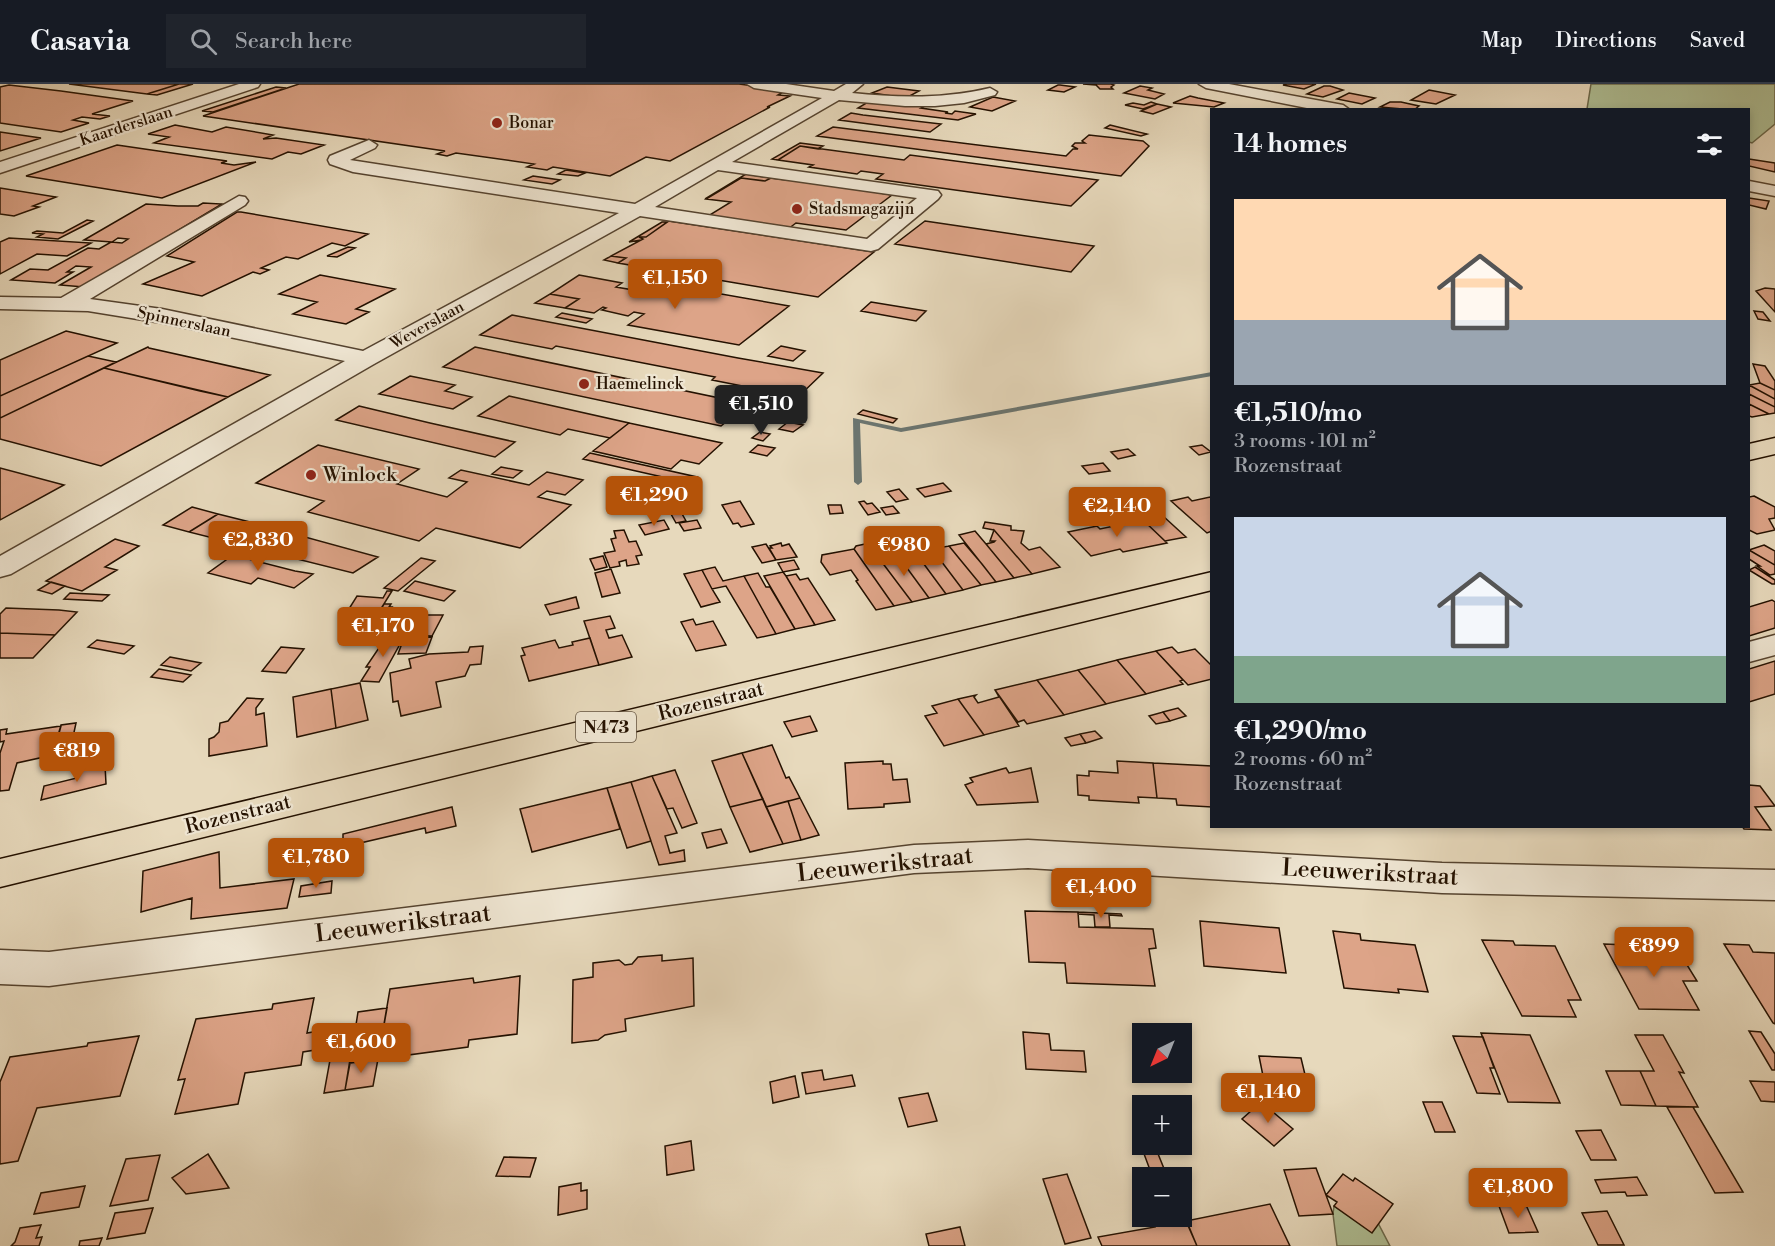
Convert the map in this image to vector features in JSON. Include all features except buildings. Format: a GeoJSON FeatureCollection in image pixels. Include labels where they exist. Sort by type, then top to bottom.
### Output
{"type":"FeatureCollection","features":[{"type":"Feature","properties":{"kind":"main road"},"geometry":{"type":"LineString","coordinates":[[1750,452],[1775,446]]}},
{"type":"Feature","properties":{"kind":"main road","name":"Rozenstraat"},"geometry":{"type":"LineString","coordinates":[[0,873],[1210,581]]}},
{"type":"Feature","properties":{"kind":"street","name":"Kaarderslaan"},"geometry":{"type":"LineString","coordinates":[[0,168],[253,84]]}},
{"type":"Feature","properties":{"kind":"street"},"geometry":{"type":"LineString","coordinates":[[754,84],[901,101],[939,102],[970,99],[990,92]]}},
{"type":"Feature","properties":{"kind":"street","name":"Weverslaan"},"geometry":{"type":"LineString","coordinates":[[0,568],[366,359],[639,209],[856,84]]}},
{"type":"Feature","properties":{"kind":"street"},"geometry":{"type":"LineString","coordinates":[[1206,84],[1332,108]]}},
{"type":"Feature","properties":{"kind":"street"},"geometry":{"type":"LineString","coordinates":[[369,145],[336,160],[352,167],[871,245],[932,195],[715,165]]}},
{"type":"Feature","properties":{"kind":"street"},"geometry":{"type":"LineString","coordinates":[[1750,186],[1775,191]]}},
{"type":"Feature","properties":{"kind":"street"},"geometry":{"type":"LineString","coordinates":[[66,304],[239,201]]}},
{"type":"Feature","properties":{"kind":"street","name":"Spinnerslaan"},"geometry":{"type":"LineString","coordinates":[[0,303],[88,305],[162,316],[366,359]]}},
{"type":"Feature","properties":{"kind":"street"},"geometry":{"type":"LineString","coordinates":[[1750,652],[1775,645]]}},
{"type":"Feature","properties":{"kind":"street","name":"Leeuwerikstraat"},"geometry":{"type":"LineString","coordinates":[[0,968],[49,969],[914,859],[1028,854],[1442,878],[1775,885]]}},
{"type":"Feature","properties":{"kind":"green space"},"geometry":{"type":"Polygon","coordinates":[[[1591,84],[1775,84],[1775,124],[1752,143],[1750,142],[1750,108],[1587,108],[1591,84]]]}},
{"type":"Feature","properties":{"kind":"green space"},"geometry":{"type":"Polygon","coordinates":[[[1334,1206],[1372,1232],[1378,1223],[1390,1246],[1337,1246],[1334,1206]]]}},
{"type":"Feature","properties":{"kind":"waterway"},"geometry":{"type":"LineString","coordinates":[[858,482],[856,420],[901,430],[1210,374]]}},
{"type":"Feature","properties":{"kind":"place","name":"Bonar"},"geometry":{"type":"Point","coordinates":[497,123]}},
{"type":"Feature","properties":{"kind":"place","name":"Stadsmagazijn"},"geometry":{"type":"Point","coordinates":[797,209]}},
{"type":"Feature","properties":{"kind":"place","name":"Haemelinck"},"geometry":{"type":"Point","coordinates":[584,384]}},
{"type":"Feature","properties":{"kind":"place","name":"Winlock"},"geometry":{"type":"Point","coordinates":[311,475]}}]}
